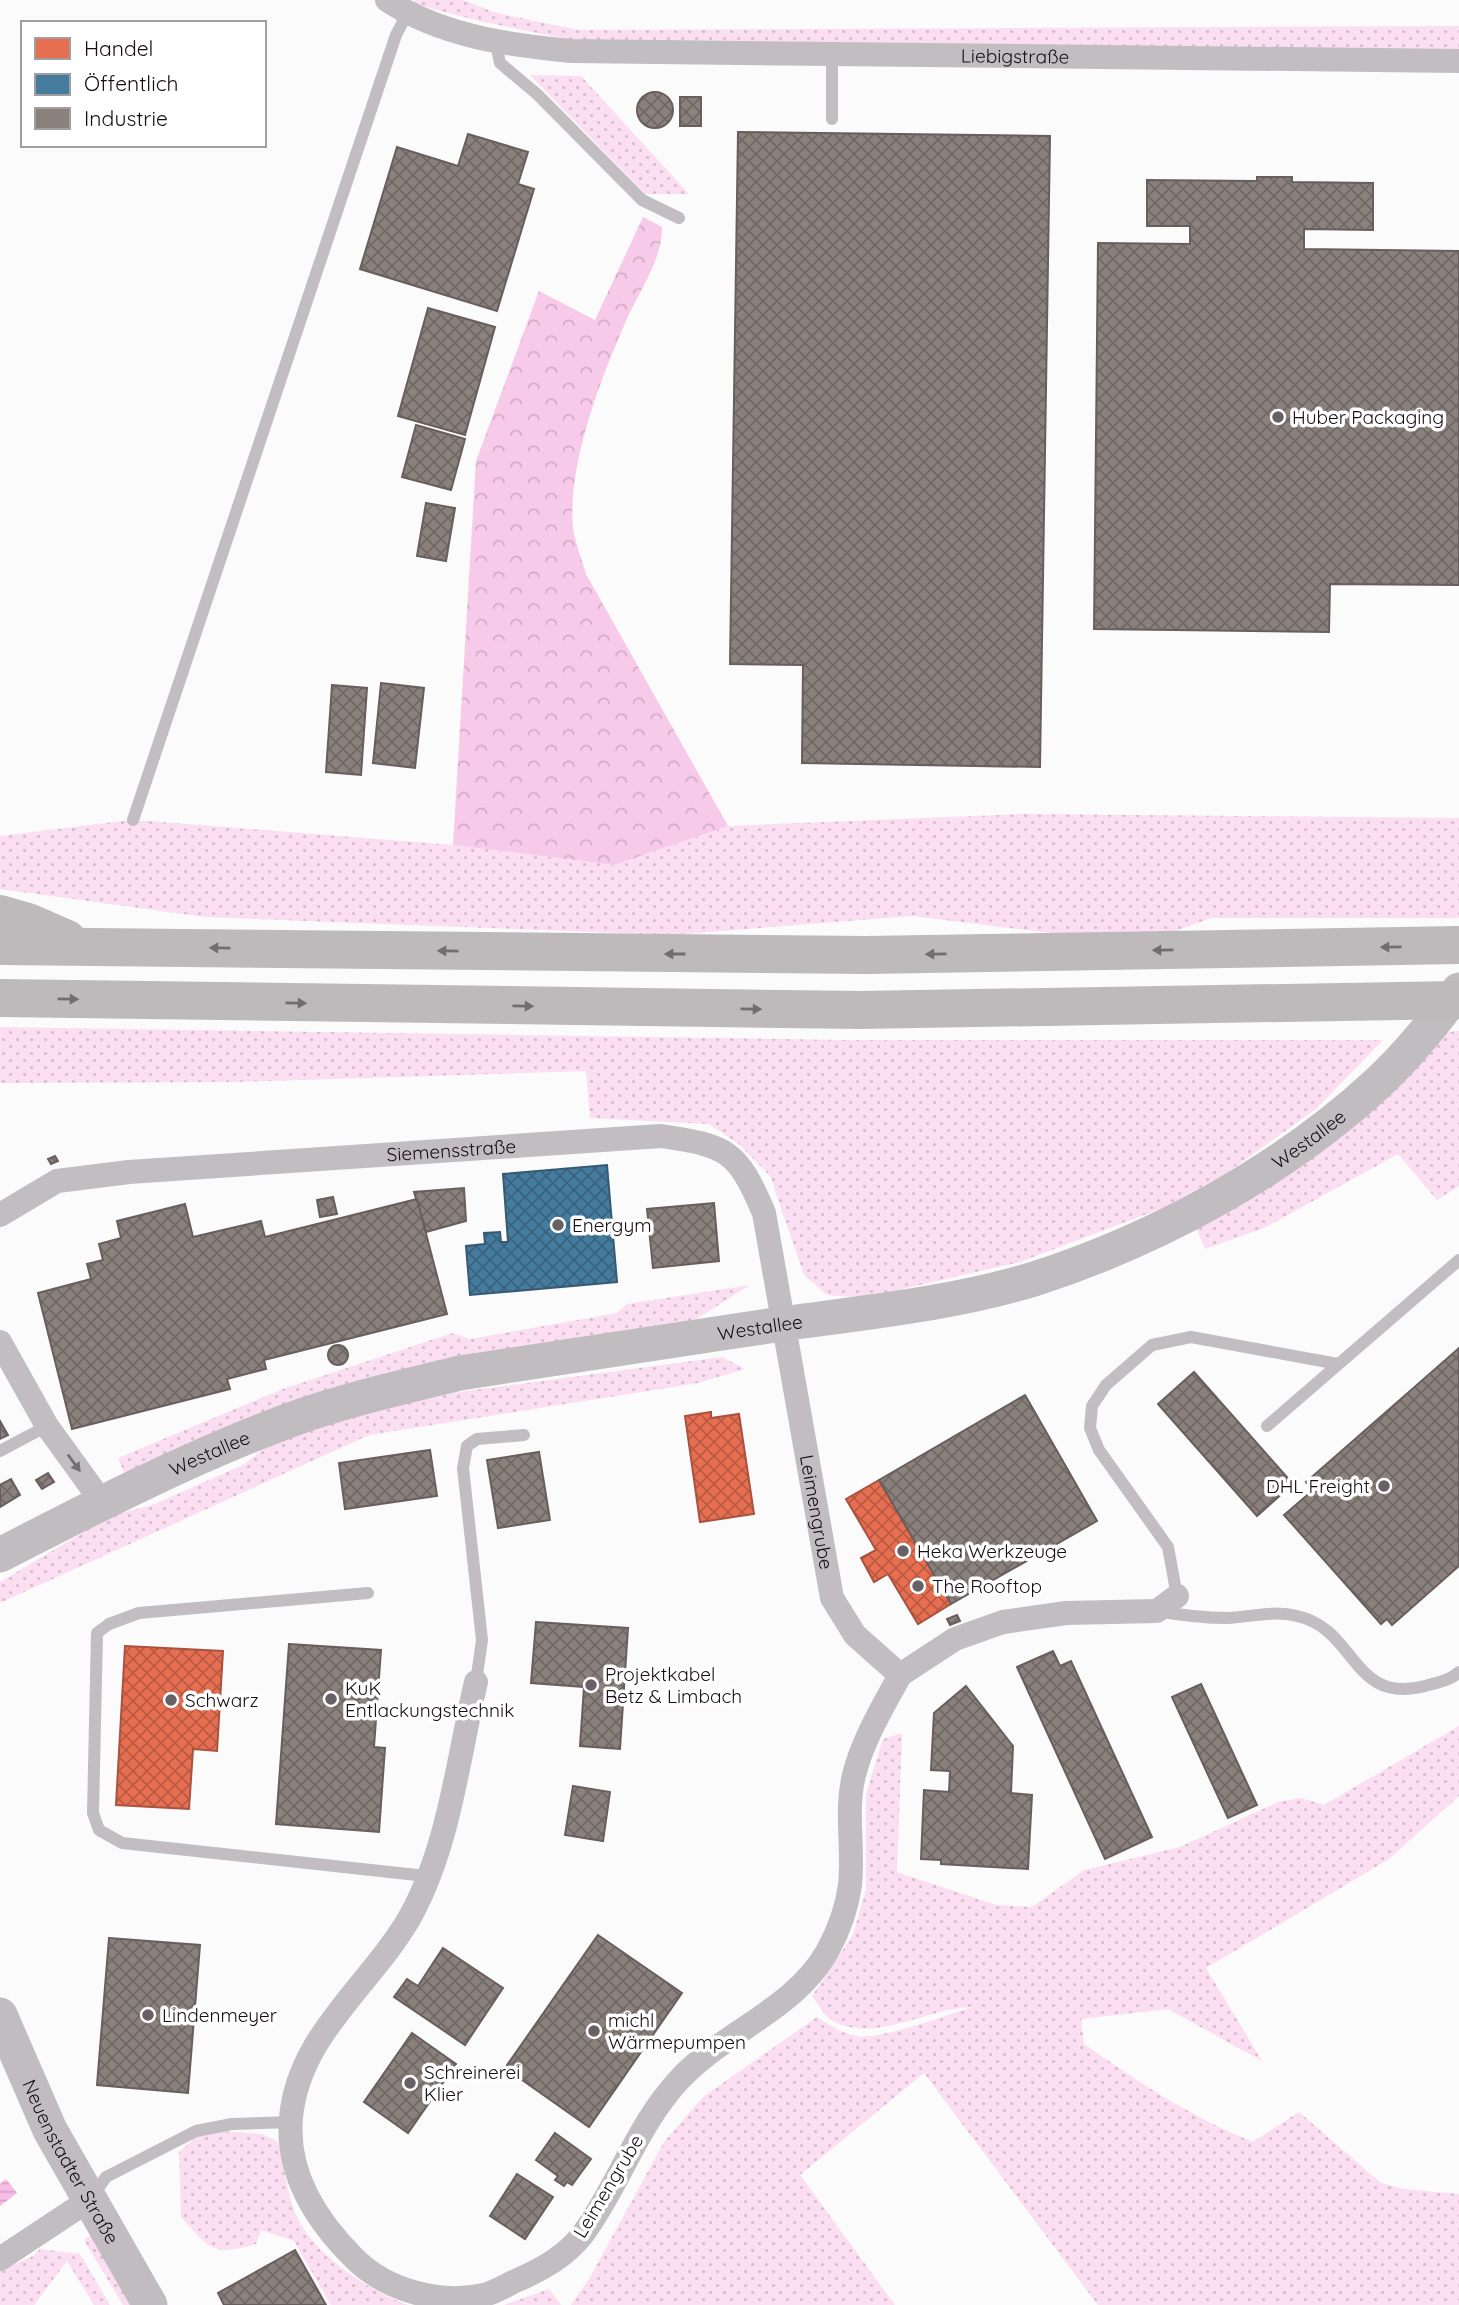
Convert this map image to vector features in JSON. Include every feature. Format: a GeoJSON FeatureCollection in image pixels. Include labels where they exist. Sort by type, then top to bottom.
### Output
{"type":"FeatureCollection","features":[{"type":"Feature","properties":{"kind":"highway"},"geometry":{"type":"LineString","coordinates":[[0,914],[28,922],[79,945]]}},
{"type":"Feature","properties":{"kind":"highway"},"geometry":{"type":"LineString","coordinates":[[0,946],[866,956],[1459,945]]}},
{"type":"Feature","properties":{"kind":"highway"},"geometry":{"type":"LineString","coordinates":[[0,998],[860,1010],[1459,1000]]}},
{"type":"Feature","properties":{"kind":"main road","name":"Westallee"},"geometry":{"type":"LineString","coordinates":[[0,1555],[102,1502],[290,1420],[392,1389],[460,1373],[924,1304],[1033,1279],[1135,1240],[1217,1199],[1303,1143],[1378,1083],[1425,1034],[1459,990]]}},
{"type":"Feature","properties":{"kind":"main road","name":"Neuenstadter Straße"},"geometry":{"type":"LineString","coordinates":[[0,2015],[50,2130],[150,2305]]}},
{"type":"Feature","properties":{"kind":"street","name":"Liebigstraße"},"geometry":{"type":"LineString","coordinates":[[397,7],[496,44],[571,51],[1459,61]]}},
{"type":"Feature","properties":{"kind":"street","name":"Siemensstraße"},"geometry":{"type":"LineString","coordinates":[[0,1215],[57,1181],[105,1175],[661,1136],[706,1143],[733,1156],[749,1177],[764,1213],[784,1324]]}},
{"type":"Feature","properties":{"kind":"street","name":"Leimengrube"},"geometry":{"type":"LineString","coordinates":[[784,1324],[832,1598],[855,1635],[900,1675]]}},
{"type":"Feature","properties":{"kind":"street"},"geometry":{"type":"LineString","coordinates":[[0,1342],[6,1371],[102,1502]]}},
{"type":"Feature","properties":{"kind":"street"},"geometry":{"type":"LineString","coordinates":[[1157,1611],[1177,1596]]}},
{"type":"Feature","properties":{"kind":"street","name":"Leimengrube"},"geometry":{"type":"LineString","coordinates":[[476,1682],[437,1851],[410,1917],[313,2048],[296,2084],[290,2122],[297,2177],[327,2231],[362,2266],[397,2287],[445,2299],[486,2295],[552,2264],[583,2235],[650,2116],[680,2078],[727,2038],[796,1994],[826,1953],[842,1918],[850,1884],[848,1833],[854,1776],[872,1726],[900,1675],[956,1639],[1003,1622],[1066,1613],[1157,1611]]}},
{"type":"Feature","properties":{"kind":"street"},"geometry":{"type":"LineString","coordinates":[[0,2259],[89,2200]]}},
{"type":"Feature","properties":{"kind":"lane"},"geometry":{"type":"LineString","coordinates":[[133,820],[396,35],[397,7]]}},
{"type":"Feature","properties":{"kind":"lane"},"geometry":{"type":"LineString","coordinates":[[496,44],[500,63],[537,94],[642,200],[679,218]]}},
{"type":"Feature","properties":{"kind":"lane"},"geometry":{"type":"LineString","coordinates":[[832,54],[832,119]]}},
{"type":"Feature","properties":{"kind":"lane"},"geometry":{"type":"LineString","coordinates":[[1266,1426],[1459,1259]]}},
{"type":"Feature","properties":{"kind":"lane"},"geometry":{"type":"LineString","coordinates":[[1177,1596],[1168,1546],[1099,1450],[1090,1428],[1092,1406],[1106,1385],[1152,1345],[1191,1337],[1338,1364]]}},
{"type":"Feature","properties":{"kind":"lane"},"geometry":{"type":"LineString","coordinates":[[0,1451],[47,1426]]}},
{"type":"Feature","properties":{"kind":"lane"},"geometry":{"type":"LineString","coordinates":[[476,1682],[482,1640],[463,1468],[467,1446],[477,1439],[524,1435]]}},
{"type":"Feature","properties":{"kind":"lane"},"geometry":{"type":"LineString","coordinates":[[368,1593],[139,1613],[109,1624],[97,1633],[93,1813],[99,1830],[122,1843],[426,1876]]}},
{"type":"Feature","properties":{"kind":"lane"},"geometry":{"type":"LineString","coordinates":[[1157,1611],[1199,1617],[1276,1613],[1298,1616],[1327,1628],[1370,1679],[1388,1689],[1411,1690],[1451,1679],[1459,1672]]}},
{"type":"Feature","properties":{"kind":"lane"},"geometry":{"type":"LineString","coordinates":[[89,2200],[106,2178],[196,2132],[233,2124],[290,2122]]}},
{"type":"Feature","properties":{"kind":"shaded area"},"geometry":{"type":"Polygon","coordinates":[[[415,0],[464,0],[493,12],[577,30],[1459,26],[1459,51],[577,41],[479,21],[415,4],[415,0]]]}},
{"type":"Feature","properties":{"kind":"shaded area"},"geometry":{"type":"Polygon","coordinates":[[[530,75],[581,76],[689,194],[645,194],[530,75]]]}},
{"type":"Feature","properties":{"kind":"shaded area"},"geometry":{"type":"Polygon","coordinates":[[[1022,814],[1459,818],[1459,918],[1211,918],[1140,944],[912,916],[671,935],[205,917],[0,889],[0,836],[122,821],[453,845],[614,865],[728,826],[1022,814]]]}},
{"type":"Feature","properties":{"kind":"shaded area"},"geometry":{"type":"Polygon","coordinates":[[[0,1027],[846,1040],[1383,1040],[1316,1109],[1225,1174],[1168,1206],[1020,1262],[889,1292],[850,1297],[827,1295],[804,1275],[770,1176],[740,1145],[709,1124],[590,1118],[586,1071],[235,1082],[0,1083],[0,1027]]]}},
{"type":"Feature","properties":{"kind":"shaded area"},"geometry":{"type":"Polygon","coordinates":[[[1459,1031],[1459,1186],[1437,1200],[1398,1154],[1264,1228],[1205,1249],[1190,1213],[1425,1034],[1459,1031]]]}},
{"type":"Feature","properties":{"kind":"shaded area"},"geometry":{"type":"Polygon","coordinates":[[[750,1285],[696,1319],[126,1477],[118,1458],[283,1389],[453,1333],[470,1339],[617,1313],[627,1304],[750,1285]]]}},
{"type":"Feature","properties":{"kind":"shaded area"},"geometry":{"type":"Polygon","coordinates":[[[722,1357],[745,1369],[698,1383],[369,1435],[0,1603],[0,1582],[111,1516],[155,1504],[243,1465],[274,1441],[373,1409],[459,1392],[722,1357]]]}},
{"type":"Feature","properties":{"kind":"shaded area"},"geometry":{"type":"Polygon","coordinates":[[[1459,1726],[1459,1796],[1389,1859],[1206,1968],[1262,2061],[1168,2009],[1081,2019],[1084,2044],[1166,2098],[1230,2132],[1253,2142],[1299,2112],[1381,2183],[1403,2189],[1459,2194],[1459,2305],[1098,2305],[924,2073],[800,2175],[895,2305],[571,2305],[589,2279],[664,2142],[703,2097],[817,2017],[845,2033],[867,2036],[897,2031],[973,2007],[867,2029],[833,2021],[812,1996],[853,1935],[866,1889],[866,1794],[883,1739],[902,1733],[897,1872],[996,1905],[1032,1907],[1084,1870],[1180,1847],[1278,1802],[1301,1798],[1324,1805],[1459,1726]]]}},
{"type":"Feature","properties":{"kind":"shaded area"},"geometry":{"type":"Polygon","coordinates":[[[219,2131],[262,2134],[278,2142],[293,2207],[304,2230],[344,2270],[377,2291],[408,2305],[331,2305],[294,2241],[261,2230],[256,2244],[230,2250],[220,2250],[199,2237],[181,2217],[179,2152],[197,2136],[219,2131]]]}},
{"type":"Feature","properties":{"kind":"shaded area"},"geometry":{"type":"Polygon","coordinates":[[[6,2179],[17,2193],[0,2206],[0,2184],[6,2179]]]}},
{"type":"Feature","properties":{"kind":"shaded area"},"geometry":{"type":"Polygon","coordinates":[[[95,2233],[137,2305],[123,2305],[84,2240],[95,2233]]]}},
{"type":"Feature","properties":{"kind":"shaded area"},"geometry":{"type":"Polygon","coordinates":[[[40,2249],[80,2254],[110,2305],[94,2305],[67,2261],[34,2305],[0,2305],[0,2271],[33,2256],[40,2249]]]}},
{"type":"Feature","properties":{"kind":"shaded area"},"geometry":{"type":"Polygon","coordinates":[[[549,2289],[561,2305],[504,2305],[549,2289]]]}},
{"type":"Feature","properties":{"kind":"green space"},"geometry":{"type":"Polygon","coordinates":[[[643,217],[662,227],[659,251],[616,344],[588,422],[575,477],[573,528],[586,574],[728,826],[614,865],[453,845],[476,461],[539,291],[595,320],[643,217]]]}},
{"type":"Feature","properties":{"kind":"building: Handel"},"geometry":{"type":"Polygon","coordinates":[[[711,1412],[711,1418],[739,1414],[754,1514],[700,1522],[685,1416],[711,1412]]]}},
{"type":"Feature","properties":{"kind":"building: Handel"},"geometry":{"type":"Polygon","coordinates":[[[879,1480],[951,1604],[918,1624],[888,1574],[874,1582],[861,1558],[876,1550],[846,1499],[879,1480]]]}},
{"type":"Feature","properties":{"kind":"building: Handel","name":"Schwarz"},"geometry":{"type":"Polygon","coordinates":[[[125,1646],[223,1651],[217,1751],[193,1749],[189,1809],[116,1805],[125,1646]]]}},
{"type":"Feature","properties":{"kind":"building: Öffentlich"},"geometry":{"type":"Polygon","coordinates":[[[607,1165],[617,1282],[470,1295],[466,1246],[485,1244],[484,1233],[500,1232],[501,1242],[508,1242],[503,1174],[607,1165]]]}},
{"type":"Feature","properties":{"kind":"building: Industrie"},"geometry":{"type":"Polygon","coordinates":[[[655,92],[668,97],[673,110],[668,123],[655,128],[642,123],[637,110],[642,97],[655,92]]]}},
{"type":"Feature","properties":{"kind":"building: Industrie"},"geometry":{"type":"Polygon","coordinates":[[[680,97],[701,97],[701,126],[680,126],[680,97]]]}},
{"type":"Feature","properties":{"kind":"building: Industrie"},"geometry":{"type":"Polygon","coordinates":[[[738,132],[1050,136],[1040,767],[802,763],[803,665],[730,664],[738,132]]]}},
{"type":"Feature","properties":{"kind":"building: Industrie"},"geometry":{"type":"Polygon","coordinates":[[[468,134],[528,152],[518,184],[534,189],[497,311],[360,269],[397,147],[458,166],[468,134]]]}},
{"type":"Feature","properties":{"kind":"building: Industrie","name":"Huber Packaging"},"geometry":{"type":"Polygon","coordinates":[[[1257,177],[1292,177],[1292,182],[1373,183],[1373,230],[1304,229],[1304,249],[1459,251],[1459,585],[1330,584],[1329,632],[1094,629],[1098,243],[1190,244],[1190,226],[1147,226],[1147,180],[1257,181],[1257,177]]]}},
{"type":"Feature","properties":{"kind":"building: Industrie"},"geometry":{"type":"Polygon","coordinates":[[[428,308],[495,327],[465,435],[398,416],[428,308]]]}},
{"type":"Feature","properties":{"kind":"building: Industrie"},"geometry":{"type":"Polygon","coordinates":[[[416,425],[465,439],[451,490],[402,477],[416,425]]]}},
{"type":"Feature","properties":{"kind":"building: Industrie"},"geometry":{"type":"Polygon","coordinates":[[[426,503],[455,508],[446,561],[417,556],[426,503]]]}},
{"type":"Feature","properties":{"kind":"building: Industrie"},"geometry":{"type":"Polygon","coordinates":[[[381,683],[424,688],[415,768],[373,763],[381,683]]]}},
{"type":"Feature","properties":{"kind":"building: Industrie"},"geometry":{"type":"Polygon","coordinates":[[[332,685],[367,688],[361,775],[326,772],[332,685]]]}},
{"type":"Feature","properties":{"kind":"building: Industrie"},"geometry":{"type":"Polygon","coordinates":[[[55,1156],[58,1161],[51,1164],[48,1159],[55,1156]]]}},
{"type":"Feature","properties":{"kind":"building: Industrie"},"geometry":{"type":"Polygon","coordinates":[[[464,1188],[466,1221],[426,1232],[414,1192],[464,1188]]]}},
{"type":"Feature","properties":{"kind":"building: Industrie"},"geometry":{"type":"Polygon","coordinates":[[[333,1197],[337,1214],[320,1217],[317,1200],[333,1197]]]}},
{"type":"Feature","properties":{"kind":"building: Industrie"},"geometry":{"type":"Polygon","coordinates":[[[417,1199],[447,1314],[264,1360],[266,1369],[227,1379],[230,1389],[72,1429],[38,1293],[91,1279],[87,1264],[103,1260],[99,1244],[121,1238],[117,1221],[185,1204],[193,1237],[261,1221],[265,1237],[417,1199]]]}},
{"type":"Feature","properties":{"kind":"building: Industrie"},"geometry":{"type":"Polygon","coordinates":[[[714,1203],[719,1261],[653,1268],[647,1209],[714,1203]]]}},
{"type":"Feature","properties":{"kind":"building: Industrie"},"geometry":{"type":"Polygon","coordinates":[[[338,1345],[345,1348],[348,1355],[345,1362],[338,1365],[331,1362],[328,1355],[331,1348],[338,1345]]]}},
{"type":"Feature","properties":{"kind":"building: Industrie","name":"DHL Freight"},"geometry":{"type":"Polygon","coordinates":[[[1459,1348],[1459,1566],[1392,1625],[1387,1619],[1381,1624],[1284,1515],[1313,1490],[1306,1482],[1459,1348]]]}},
{"type":"Feature","properties":{"kind":"building: Industrie"},"geometry":{"type":"Polygon","coordinates":[[[1194,1372],[1293,1484],[1257,1516],[1158,1404],[1194,1372]]]}},
{"type":"Feature","properties":{"kind":"building: Industrie"},"geometry":{"type":"Polygon","coordinates":[[[1025,1395],[1097,1521],[951,1604],[879,1480],[1025,1395]]]}},
{"type":"Feature","properties":{"kind":"building: Industrie"},"geometry":{"type":"Polygon","coordinates":[[[0,1421],[8,1435],[0,1439],[0,1421]]]}},
{"type":"Feature","properties":{"kind":"building: Industrie"},"geometry":{"type":"Polygon","coordinates":[[[430,1450],[437,1496],[345,1509],[339,1463],[430,1450]]]}},
{"type":"Feature","properties":{"kind":"building: Industrie"},"geometry":{"type":"Polygon","coordinates":[[[539,1452],[550,1520],[498,1528],[487,1460],[539,1452]]]}},
{"type":"Feature","properties":{"kind":"building: Industrie"},"geometry":{"type":"Polygon","coordinates":[[[48,1473],[54,1482],[42,1489],[36,1480],[48,1473]]]}},
{"type":"Feature","properties":{"kind":"building: Industrie"},"geometry":{"type":"Polygon","coordinates":[[[11,1479],[20,1495],[0,1507],[0,1485],[11,1479]]]}},
{"type":"Feature","properties":{"kind":"building: Industrie"},"geometry":{"type":"Polygon","coordinates":[[[957,1615],[960,1621],[950,1625],[947,1619],[957,1615]]]}},
{"type":"Feature","properties":{"kind":"building: Industrie","name":"Projektkabel Betz & Limbach"},"geometry":{"type":"Polygon","coordinates":[[[536,1622],[628,1628],[620,1749],[580,1746],[584,1687],[531,1683],[536,1622]]]}},
{"type":"Feature","properties":{"kind":"building: Industrie","name":"KuK Entlackungstechnik"},"geometry":{"type":"Polygon","coordinates":[[[289,1644],[381,1650],[374,1747],[385,1748],[379,1832],[276,1824],[289,1644]]]}},
{"type":"Feature","properties":{"kind":"building: Industrie"},"geometry":{"type":"Polygon","coordinates":[[[1053,1651],[1060,1666],[1071,1661],[1152,1837],[1105,1859],[1017,1667],[1053,1651]]]}},
{"type":"Feature","properties":{"kind":"building: Industrie"},"geometry":{"type":"Polygon","coordinates":[[[1201,1684],[1257,1805],[1228,1818],[1172,1697],[1201,1684]]]}},
{"type":"Feature","properties":{"kind":"building: Industrie"},"geometry":{"type":"Polygon","coordinates":[[[966,1686],[1013,1746],[1011,1793],[1032,1795],[1028,1869],[941,1864],[941,1860],[921,1859],[924,1790],[949,1792],[950,1771],[931,1770],[934,1713],[966,1686]]]}},
{"type":"Feature","properties":{"kind":"building: Industrie"},"geometry":{"type":"Polygon","coordinates":[[[573,1786],[610,1792],[603,1841],[565,1835],[573,1786]]]}},
{"type":"Feature","properties":{"kind":"building: Industrie","name":"michl Wärmepumpen"},"geometry":{"type":"Polygon","coordinates":[[[598,1935],[682,1993],[589,2127],[505,2068],[598,1935]]]}},
{"type":"Feature","properties":{"kind":"building: Industrie","name":"Lindenmeyer"},"geometry":{"type":"Polygon","coordinates":[[[109,1938],[200,1945],[188,2093],[97,2085],[109,1938]]]}},
{"type":"Feature","properties":{"kind":"building: Industrie"},"geometry":{"type":"Polygon","coordinates":[[[443,1948],[503,1988],[465,2045],[394,1997],[407,1979],[418,1986],[443,1948]]]}},
{"type":"Feature","properties":{"kind":"building: Industrie","name":"Schreinerei Klier"},"geometry":{"type":"Polygon","coordinates":[[[412,2033],[456,2064],[408,2133],[364,2102],[412,2033]]]}},
{"type":"Feature","properties":{"kind":"building: Industrie"},"geometry":{"type":"Polygon","coordinates":[[[555,2133],[591,2159],[572,2185],[567,2182],[564,2186],[555,2180],[558,2176],[536,2160],[555,2133]]]}},
{"type":"Feature","properties":{"kind":"building: Industrie"},"geometry":{"type":"Polygon","coordinates":[[[517,2174],[553,2197],[525,2239],[490,2216],[517,2174]]]}},
{"type":"Feature","properties":{"kind":"building: Industrie"},"geometry":{"type":"Polygon","coordinates":[[[295,2250],[326,2305],[224,2305],[218,2293],[295,2250]]]}},
{"type":"Feature","properties":{"kind":"place","name":"Huber Packaging"},"geometry":{"type":"Point","coordinates":[1278,417]}},
{"type":"Feature","properties":{"kind":"place","name":"Energym"},"geometry":{"type":"Point","coordinates":[558,1225]}},
{"type":"Feature","properties":{"kind":"place","name":"DHL Freight"},"geometry":{"type":"Point","coordinates":[1384,1486]}},
{"type":"Feature","properties":{"kind":"place","name":"Heka Werkzeuge"},"geometry":{"type":"Point","coordinates":[903,1551]}},
{"type":"Feature","properties":{"kind":"place","name":"The Rooftop"},"geometry":{"type":"Point","coordinates":[918,1586]}},
{"type":"Feature","properties":{"kind":"place","name":"Projektkabel Betz & Limbach"},"geometry":{"type":"Point","coordinates":[591,1685]}},
{"type":"Feature","properties":{"kind":"place","name":"KuK Entlackungstechnik"},"geometry":{"type":"Point","coordinates":[331,1699]}},
{"type":"Feature","properties":{"kind":"place","name":"Schwarz"},"geometry":{"type":"Point","coordinates":[171,1700]}},
{"type":"Feature","properties":{"kind":"place","name":"Lindenmeyer"},"geometry":{"type":"Point","coordinates":[148,2015]}},
{"type":"Feature","properties":{"kind":"place","name":"michl Wärmepumpen"},"geometry":{"type":"Point","coordinates":[594,2031]}},
{"type":"Feature","properties":{"kind":"place","name":"Schreinerei Klier"},"geometry":{"type":"Point","coordinates":[410,2083]}}]}
